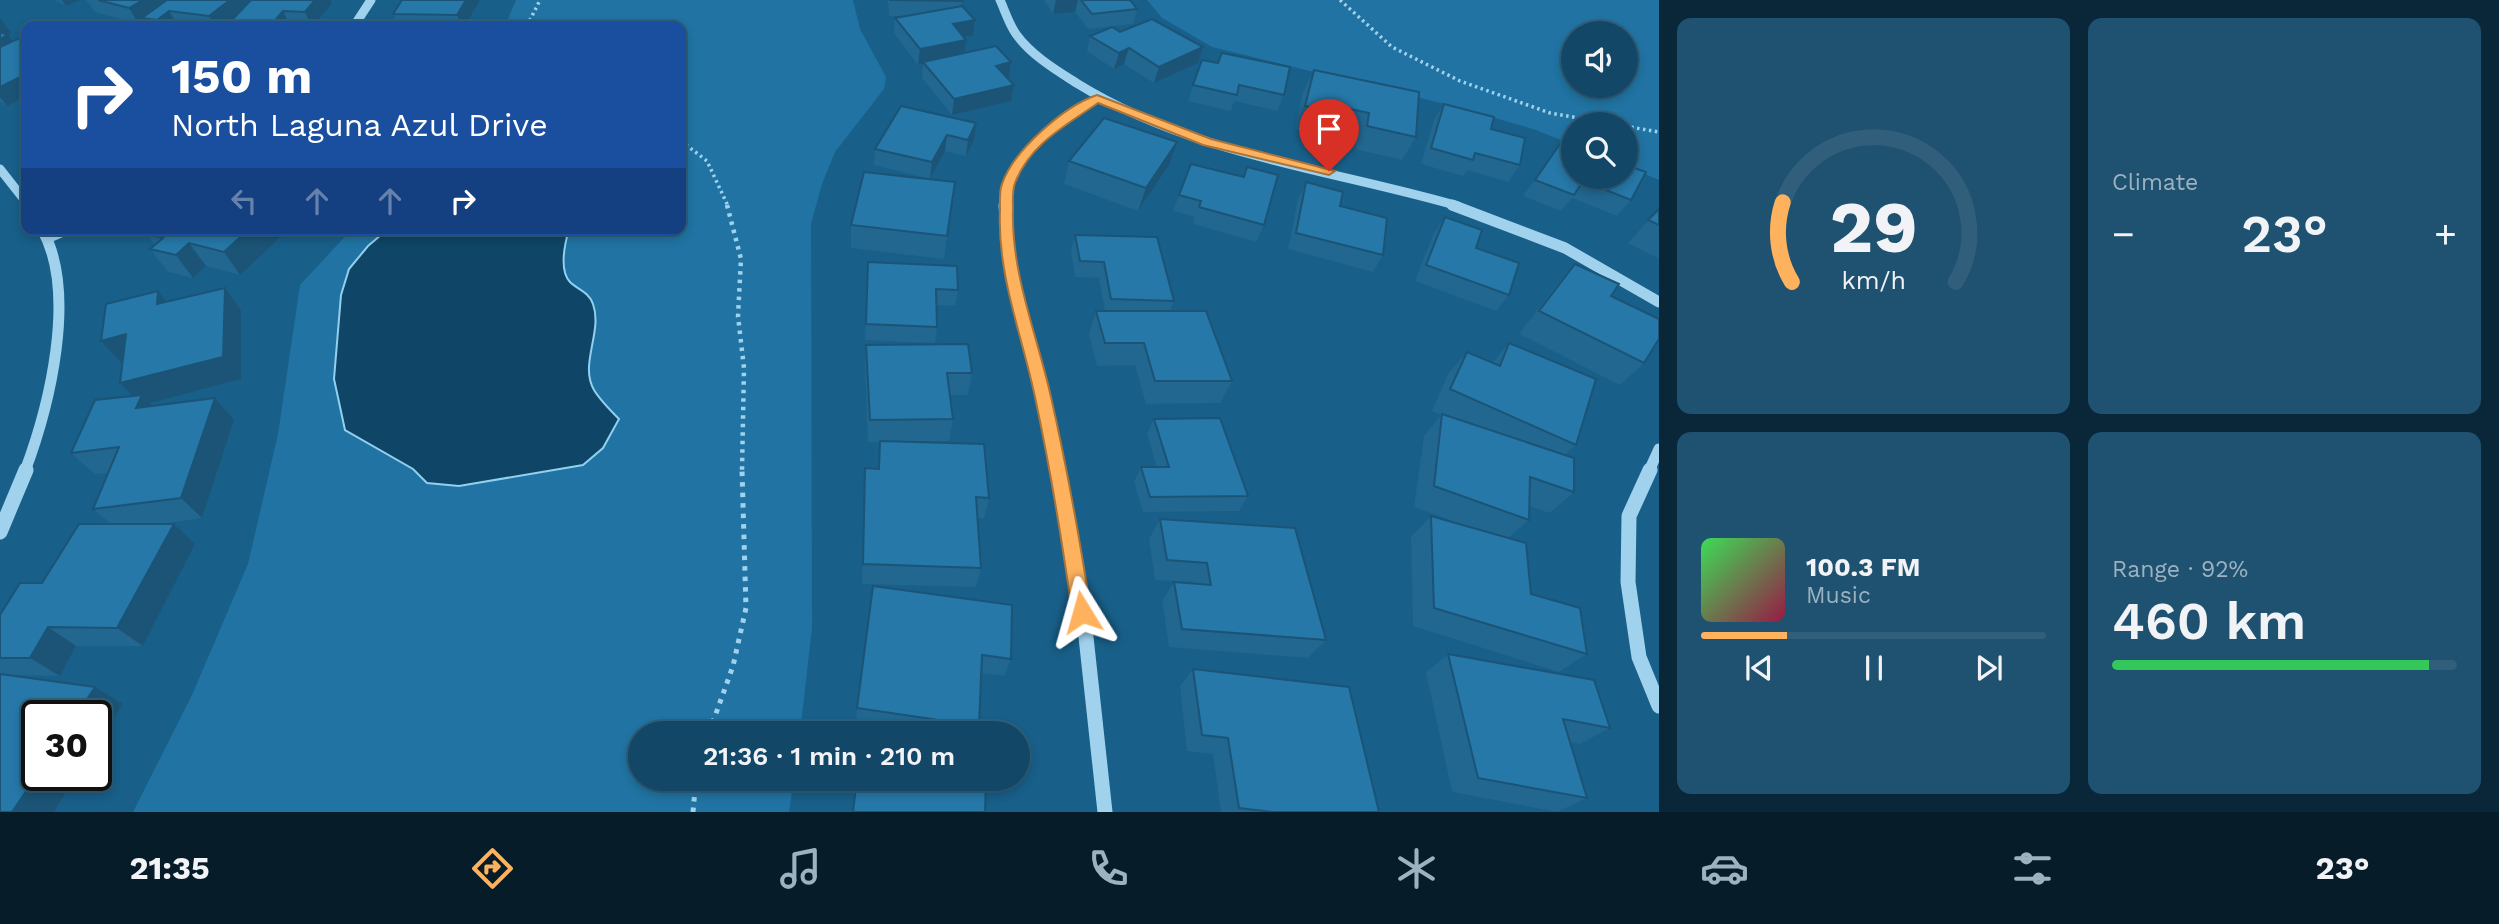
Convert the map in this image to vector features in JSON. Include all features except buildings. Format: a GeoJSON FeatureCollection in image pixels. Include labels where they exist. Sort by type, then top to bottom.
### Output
{"type":"FeatureCollection","features":[{"type":"Feature","properties":{"kind":"street"},"geometry":{"type":"LineString","coordinates":[[357,21],[371,0]]}},
{"type":"Feature","properties":{"kind":"street"},"geometry":{"type":"LineString","coordinates":[[1000,0],[1016,33],[1045,62],[1097,99],[1207,142],[1401,189],[1519,227],[1571,248],[1659,302]]}},
{"type":"Feature","properties":{"kind":"street"},"geometry":{"type":"LineString","coordinates":[[1097,99],[1036,140],[1020,162],[1007,185],[1006,227],[1009,267],[1043,395],[1071,537],[1096,712],[1105,812]]}},
{"type":"Feature","properties":{"kind":"street"},"geometry":{"type":"LineString","coordinates":[[0,169],[21,196]]}},
{"type":"Feature","properties":{"kind":"street"},"geometry":{"type":"LineString","coordinates":[[0,532],[30,468],[55,374],[58,304],[44,235]]}},
{"type":"Feature","properties":{"kind":"street"},"geometry":{"type":"LineString","coordinates":[[1659,449],[1629,516],[1628,582],[1639,657],[1659,706]]}},
{"type":"Feature","properties":{"kind":"path"},"geometry":{"type":"LineString","coordinates":[[530,21],[540,0]]}},
{"type":"Feature","properties":{"kind":"path"},"geometry":{"type":"LineString","coordinates":[[1340,0],[1362,16],[1397,51],[1474,85],[1526,105],[1569,117],[1606,120],[1659,132]]}},
{"type":"Feature","properties":{"kind":"path"},"geometry":{"type":"LineString","coordinates":[[686,145],[707,161],[718,180],[731,214],[741,259],[738,316],[744,368],[742,488],[746,608],[733,666],[713,721]]}},
{"type":"Feature","properties":{"kind":"path"},"geometry":{"type":"LineString","coordinates":[[693,812],[695,791]]}},
{"type":"Feature","properties":{"kind":"shaded area"},"geometry":{"type":"Polygon","coordinates":[[[516,0],[853,0],[860,29],[886,77],[884,89],[835,152],[822,184],[811,224],[812,628],[801,721],[628,721],[628,791],[792,791],[789,812],[133,812],[192,695],[248,564],[278,434],[300,285],[346,235],[686,235],[686,21],[507,21],[516,0]]]}},
{"type":"Feature","properties":{"kind":"shaded area"},"geometry":{"type":"Polygon","coordinates":[[[1147,0],[1659,0],[1659,180],[1638,171],[1638,112],[1561,112],[1561,140],[1461,108],[1212,47],[1162,18],[1147,0]]]}},
{"type":"Feature","properties":{"kind":"shaded area"},"geometry":{"type":"Polygon","coordinates":[[[381,235],[568,235],[564,264],[567,277],[591,300],[595,315],[590,380],[599,397],[619,419],[603,448],[583,465],[459,486],[427,483],[413,469],[345,430],[334,379],[341,295],[349,269],[381,235]]]}},
{"type":"Feature","properties":{"kind":"route"},"geometry":{"type":"LineString","coordinates":[[1082,612],[1071,537],[1043,395],[1009,267],[1007,185],[1036,140],[1097,99],[1155,124],[1207,142],[1329,171]]}}]}
